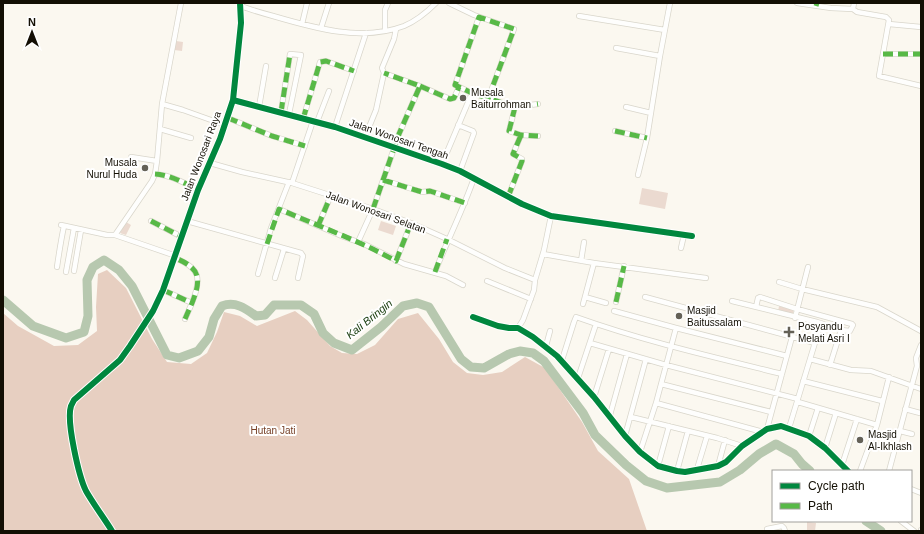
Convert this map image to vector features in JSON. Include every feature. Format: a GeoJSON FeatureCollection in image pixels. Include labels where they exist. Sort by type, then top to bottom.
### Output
{"type":"FeatureCollection","features":[{"type":"Feature","properties":{"kind":"street"},"geometry":{"type":"LineString","coordinates":[[115,235],[148,188],[155,174],[162,104],[181,3]]}},
{"type":"Feature","properties":{"kind":"street"},"geometry":{"type":"LineString","coordinates":[[302,24],[307,3]]}},
{"type":"Feature","properties":{"kind":"street"},"geometry":{"type":"LineString","coordinates":[[321,28],[329,3]]}},
{"type":"Feature","properties":{"kind":"street"},"geometry":{"type":"LineString","coordinates":[[385,31],[385,10],[388,3]]}},
{"type":"Feature","properties":{"kind":"street"},"geometry":{"type":"LineString","coordinates":[[241,4],[302,24],[339,32],[366,33],[396,29],[411,23],[436,3]]}},
{"type":"Feature","properties":{"kind":"street"},"geometry":{"type":"LineString","coordinates":[[450,3],[479,17],[513,28],[514,32],[488,99]]}},
{"type":"Feature","properties":{"kind":"street"},"geometry":{"type":"LineString","coordinates":[[638,175],[647,138],[669,3]]}},
{"type":"Feature","properties":{"kind":"street"},"geometry":{"type":"LineString","coordinates":[[798,3],[853,9],[857,12],[886,17],[889,20],[889,24],[878,76],[921,86]]}},
{"type":"Feature","properties":{"kind":"street"},"geometry":{"type":"LineString","coordinates":[[853,9],[854,3]]}},
{"type":"Feature","properties":{"kind":"street","name":"Jalan Wonosari Raya"},"geometry":{"type":"LineString","coordinates":[[112,531],[86,492],[80,475],[72,437],[71,406],[74,400],[120,360],[153,311],[163,290],[176,257],[198,190],[228,118],[233,100],[241,24],[241,4]]}},
{"type":"Feature","properties":{"kind":"street"},"geometry":{"type":"LineString","coordinates":[[579,16],[665,30]]}},
{"type":"Feature","properties":{"kind":"street"},"geometry":{"type":"LineString","coordinates":[[479,17],[455,84],[472,94],[515,107],[538,104]]}},
{"type":"Feature","properties":{"kind":"street"},"geometry":{"type":"LineString","coordinates":[[889,24],[921,28]]}},
{"type":"Feature","properties":{"kind":"street"},"geometry":{"type":"LineString","coordinates":[[365,137],[376,110],[384,72],[382,68],[394,39],[396,29]]}},
{"type":"Feature","properties":{"kind":"street"},"geometry":{"type":"LineString","coordinates":[[335,127],[366,33]]}},
{"type":"Feature","properties":{"kind":"street"},"geometry":{"type":"LineString","coordinates":[[616,48],[660,56]]}},
{"type":"Feature","properties":{"kind":"street"},"geometry":{"type":"LineString","coordinates":[[281,112],[290,54],[300,55],[289,114]]}},
{"type":"Feature","properties":{"kind":"street"},"geometry":{"type":"LineString","coordinates":[[883,54],[921,54]]}},
{"type":"Feature","properties":{"kind":"street"},"geometry":{"type":"LineString","coordinates":[[303,119],[320,62],[326,61],[354,71]]}},
{"type":"Feature","properties":{"kind":"street"},"geometry":{"type":"LineString","coordinates":[[259,106],[266,66]]}},
{"type":"Feature","properties":{"kind":"street"},"geometry":{"type":"LineString","coordinates":[[384,72],[450,99],[454,98],[459,87]]}},
{"type":"Feature","properties":{"kind":"street"},"geometry":{"type":"LineString","coordinates":[[358,242],[373,209],[399,134],[420,86]]}},
{"type":"Feature","properties":{"kind":"street"},"geometry":{"type":"LineString","coordinates":[[258,274],[279,209],[329,91]]}},
{"type":"Feature","properties":{"kind":"street"},"geometry":{"type":"LineString","coordinates":[[442,164],[472,94]]}},
{"type":"Feature","properties":{"kind":"street","name":"Jalan Wonosari Tengah"},"geometry":{"type":"LineString","coordinates":[[233,100],[335,127],[442,164],[460,171],[522,204],[551,216],[692,236]]}},
{"type":"Feature","properties":{"kind":"street"},"geometry":{"type":"LineString","coordinates":[[162,104],[225,125]]}},
{"type":"Feature","properties":{"kind":"street"},"geometry":{"type":"LineString","coordinates":[[515,107],[509,132],[521,135],[538,136]]}},
{"type":"Feature","properties":{"kind":"street"},"geometry":{"type":"LineString","coordinates":[[626,107],[651,113]]}},
{"type":"Feature","properties":{"kind":"street"},"geometry":{"type":"LineString","coordinates":[[228,118],[272,136],[305,146]]}},
{"type":"Feature","properties":{"kind":"street"},"geometry":{"type":"LineString","coordinates":[[458,125],[474,131],[460,171]]}},
{"type":"Feature","properties":{"kind":"street"},"geometry":{"type":"LineString","coordinates":[[160,129],[191,138]]}},
{"type":"Feature","properties":{"kind":"street"},"geometry":{"type":"LineString","coordinates":[[615,131],[647,138]]}},
{"type":"Feature","properties":{"kind":"street"},"geometry":{"type":"LineString","coordinates":[[508,197],[522,161],[522,159],[513,154],[521,135]]}},
{"type":"Feature","properties":{"kind":"street"},"geometry":{"type":"LineString","coordinates":[[131,157],[157,161]]}},
{"type":"Feature","properties":{"kind":"street","name":"Jalan Wonosari Selatan"},"geometry":{"type":"LineString","coordinates":[[210,162],[242,172],[291,183],[373,209],[448,239],[505,268],[535,280]]}},
{"type":"Feature","properties":{"kind":"street"},"geometry":{"type":"LineString","coordinates":[[155,174],[170,177],[198,190]]}},
{"type":"Feature","properties":{"kind":"street"},"geometry":{"type":"LineString","coordinates":[[434,272],[465,203],[474,178]]}},
{"type":"Feature","properties":{"kind":"street"},"geometry":{"type":"LineString","coordinates":[[383,180],[422,192],[430,191],[465,203]]}},
{"type":"Feature","properties":{"kind":"street"},"geometry":{"type":"LineString","coordinates":[[318,226],[331,195]]}},
{"type":"Feature","properties":{"kind":"street"},"geometry":{"type":"LineString","coordinates":[[279,209],[358,242],[396,261],[446,276],[462,285]]}},
{"type":"Feature","properties":{"kind":"street"},"geometry":{"type":"LineString","coordinates":[[518,328],[523,320],[534,290],[535,280],[543,254],[551,216]]}},
{"type":"Feature","properties":{"kind":"street"},"geometry":{"type":"LineString","coordinates":[[187,221],[303,254],[298,278]]}},
{"type":"Feature","properties":{"kind":"street"},"geometry":{"type":"LineString","coordinates":[[151,222],[182,237]]}},
{"type":"Feature","properties":{"kind":"street"},"geometry":{"type":"LineString","coordinates":[[396,261],[411,223]]}},
{"type":"Feature","properties":{"kind":"street"},"geometry":{"type":"LineString","coordinates":[[57,267],[63,225],[81,230],[115,235],[176,257],[187,263],[198,277],[198,285],[185,319]]}},
{"type":"Feature","properties":{"kind":"street"},"geometry":{"type":"LineString","coordinates":[[66,272],[74,228]]}},
{"type":"Feature","properties":{"kind":"street"},"geometry":{"type":"LineString","coordinates":[[74,271],[81,230]]}},
{"type":"Feature","properties":{"kind":"street"},"geometry":{"type":"LineString","coordinates":[[681,248],[684,235]]}},
{"type":"Feature","properties":{"kind":"street"},"geometry":{"type":"LineString","coordinates":[[580,260],[584,242]]}},
{"type":"Feature","properties":{"kind":"street"},"geometry":{"type":"LineString","coordinates":[[275,278],[284,249]]}},
{"type":"Feature","properties":{"kind":"street"},"geometry":{"type":"LineString","coordinates":[[543,254],[594,263],[706,278]]}},
{"type":"Feature","properties":{"kind":"street"},"geometry":{"type":"LineString","coordinates":[[58,259],[68,260]]}},
{"type":"Feature","properties":{"kind":"street"},"geometry":{"type":"LineString","coordinates":[[583,304],[594,263]]}},
{"type":"Feature","properties":{"kind":"street"},"geometry":{"type":"LineString","coordinates":[[616,302],[624,266]]}},
{"type":"Feature","properties":{"kind":"street"},"geometry":{"type":"LineString","coordinates":[[795,318],[808,267]]}},
{"type":"Feature","properties":{"kind":"street"},"geometry":{"type":"LineString","coordinates":[[488,281],[531,299]]}},
{"type":"Feature","properties":{"kind":"street"},"geometry":{"type":"LineString","coordinates":[[780,282],[877,308],[921,331]]}},
{"type":"Feature","properties":{"kind":"street"},"geometry":{"type":"LineString","coordinates":[[163,290],[192,302]]}},
{"type":"Feature","properties":{"kind":"street"},"geometry":{"type":"LineString","coordinates":[[585,297],[606,303]]}},
{"type":"Feature","properties":{"kind":"street"},"geometry":{"type":"LineString","coordinates":[[645,297],[815,343]]}},
{"type":"Feature","properties":{"kind":"street"},"geometry":{"type":"LineString","coordinates":[[732,301],[841,330],[850,331],[852,324],[760,297],[758,298],[756,307]]}},
{"type":"Feature","properties":{"kind":"street"},"geometry":{"type":"LineString","coordinates":[[614,311],[787,356]]}},
{"type":"Feature","properties":{"kind":"street"},"geometry":{"type":"LineString","coordinates":[[789,428],[815,343],[819,315]]}},
{"type":"Feature","properties":{"kind":"street"},"geometry":{"type":"LineString","coordinates":[[474,317],[498,326],[518,328],[546,346],[562,360],[578,378],[610,415],[625,436],[640,452],[658,466],[677,471],[718,466],[726,462],[742,446],[765,430],[779,426],[789,428],[809,436],[825,448],[847,470]]}},
{"type":"Feature","properties":{"kind":"street"},"geometry":{"type":"LineString","coordinates":[[562,360],[576,317],[671,346],[782,374]]}},
{"type":"Feature","properties":{"kind":"street"},"geometry":{"type":"LineString","coordinates":[[578,378],[596,324]]}},
{"type":"Feature","properties":{"kind":"street"},"geometry":{"type":"LineString","coordinates":[[640,452],[656,402],[676,328]]}},
{"type":"Feature","properties":{"kind":"street"},"geometry":{"type":"LineString","coordinates":[[830,365],[841,330]]}},
{"type":"Feature","properties":{"kind":"street"},"geometry":{"type":"LineString","coordinates":[[546,346],[550,331]]}},
{"type":"Feature","properties":{"kind":"street"},"geometry":{"type":"LineString","coordinates":[[765,430],[777,394],[792,337]]}},
{"type":"Feature","properties":{"kind":"street"},"geometry":{"type":"LineString","coordinates":[[590,343],[666,365],[777,394],[818,408],[877,425]]}},
{"type":"Feature","properties":{"kind":"street"},"geometry":{"type":"LineString","coordinates":[[889,470],[919,362],[916,358],[921,345]]}},
{"type":"Feature","properties":{"kind":"street"},"geometry":{"type":"LineString","coordinates":[[594,397],[609,349]]}},
{"type":"Feature","properties":{"kind":"street"},"geometry":{"type":"LineString","coordinates":[[610,415],[627,354]]}},
{"type":"Feature","properties":{"kind":"street"},"geometry":{"type":"LineString","coordinates":[[625,436],[646,359]]}},
{"type":"Feature","properties":{"kind":"street"},"geometry":{"type":"LineString","coordinates":[[810,359],[851,370],[871,371],[921,389]]}},
{"type":"Feature","properties":{"kind":"street"},"geometry":{"type":"LineString","coordinates":[[860,470],[877,425],[889,377]]}},
{"type":"Feature","properties":{"kind":"street"},"geometry":{"type":"LineString","coordinates":[[803,381],[882,401]]}},
{"type":"Feature","properties":{"kind":"street"},"geometry":{"type":"LineString","coordinates":[[661,384],[771,412]]}},
{"type":"Feature","properties":{"kind":"street"},"geometry":{"type":"LineString","coordinates":[[656,402],[765,430]]}},
{"type":"Feature","properties":{"kind":"street"},"geometry":{"type":"LineString","coordinates":[[809,436],[818,408]]}},
{"type":"Feature","properties":{"kind":"street"},"geometry":{"type":"LineString","coordinates":[[905,409],[920,413]]}},
{"type":"Feature","properties":{"kind":"street"},"geometry":{"type":"LineString","coordinates":[[825,448],[836,413]]}},
{"type":"Feature","properties":{"kind":"street"},"geometry":{"type":"LineString","coordinates":[[631,416],[725,440],[742,446]]}},
{"type":"Feature","properties":{"kind":"street"},"geometry":{"type":"LineString","coordinates":[[842,465],[856,419]]}},
{"type":"Feature","properties":{"kind":"street"},"geometry":{"type":"LineString","coordinates":[[658,466],[669,426]]}},
{"type":"Feature","properties":{"kind":"street"},"geometry":{"type":"LineString","coordinates":[[677,471],[688,431]]}},
{"type":"Feature","properties":{"kind":"street"},"geometry":{"type":"LineString","coordinates":[[900,431],[912,434]]}},
{"type":"Feature","properties":{"kind":"street"},"geometry":{"type":"LineString","coordinates":[[697,469],[707,436]]}},
{"type":"Feature","properties":{"kind":"street"},"geometry":{"type":"LineString","coordinates":[[718,466],[725,440]]}},
{"type":"Feature","properties":{"kind":"street"},"geometry":{"type":"LineString","coordinates":[[902,522],[914,531]]}},
{"type":"Feature","properties":{"kind":"street"},"geometry":{"type":"LineString","coordinates":[[767,529],[782,526],[785,531]]}},
{"type":"Feature","properties":{"kind":"shaded area"},"geometry":{"type":"Polygon","coordinates":[[[176,41],[183,42],[182,51],[174,50],[176,41]]]}},
{"type":"Feature","properties":{"kind":"shaded area"},"geometry":{"type":"Polygon","coordinates":[[[642,188],[668,193],[665,209],[639,204],[642,188]]]}},
{"type":"Feature","properties":{"kind":"shaded area"},"geometry":{"type":"Polygon","coordinates":[[[381,221],[396,226],[393,235],[378,230],[381,221]]]}},
{"type":"Feature","properties":{"kind":"shaded area"},"geometry":{"type":"Polygon","coordinates":[[[126,222],[131,225],[126,235],[120,233],[126,222]]]}},
{"type":"Feature","properties":{"kind":"shaded area"},"geometry":{"type":"Polygon","coordinates":[[[779,306],[794,310],[792,316],[778,312],[779,306]]]}},
{"type":"Feature","properties":{"kind":"shaded area"},"geometry":{"type":"Polygon","coordinates":[[[807,522],[816,523],[815,531],[807,531],[807,522]]]}},
{"type":"Feature","properties":{"kind":"green space","name":"Hutan Jati"},"geometry":{"type":"Polygon","coordinates":[[[107,270],[126,288],[152,339],[167,362],[191,364],[207,353],[224,312],[240,316],[257,326],[295,311],[307,320],[330,346],[342,353],[357,354],[375,345],[398,319],[418,313],[439,339],[453,362],[467,373],[483,375],[502,372],[525,357],[545,368],[582,422],[598,451],[629,479],[647,531],[3,531],[3,313],[18,326],[54,346],[78,345],[97,331],[96,307],[98,274],[107,270]]]}},
{"type":"Feature","properties":{"kind":"waterway","name":"Kali Bringin"},"geometry":{"type":"LineString","coordinates":[[3,300],[33,326],[66,338],[84,332],[88,316],[87,280],[93,267],[104,260],[119,270],[132,286],[167,355],[179,358],[198,351],[209,337],[214,319],[222,306],[231,304],[240,306],[256,316],[265,315],[274,305],[301,305],[314,314],[323,333],[334,343],[352,350],[381,327],[403,306],[417,303],[429,307],[461,359],[471,367],[484,368],[509,354],[520,351],[533,353],[544,361],[583,413],[595,435],[626,465],[646,481],[667,488],[720,482],[740,470],[759,454],[776,444],[794,454],[809,470]]}},
{"type":"Feature","properties":{"kind":"waterway","name":"Kali Bringin"},"geometry":{"type":"LineString","coordinates":[[868,522],[881,531]]}},
{"type":"Feature","properties":{"kind":"marked path"},"geometry":{"type":"LineString","coordinates":[[488,99],[514,29],[479,17],[455,85],[472,93],[515,107],[538,104]]}},
{"type":"Feature","properties":{"kind":"marked path"},"geometry":{"type":"LineString","coordinates":[[281,112],[290,54]]}},
{"type":"Feature","properties":{"kind":"marked path"},"geometry":{"type":"LineString","coordinates":[[883,54],[921,54]]}},
{"type":"Feature","properties":{"kind":"marked path"},"geometry":{"type":"LineString","coordinates":[[303,119],[320,62],[326,61],[354,71]]}},
{"type":"Feature","properties":{"kind":"marked path"},"geometry":{"type":"LineString","coordinates":[[373,209],[399,134],[420,86],[384,73]]}},
{"type":"Feature","properties":{"kind":"marked path"},"geometry":{"type":"LineString","coordinates":[[420,86],[450,99],[454,98],[459,87]]}},
{"type":"Feature","properties":{"kind":"marked path"},"geometry":{"type":"LineString","coordinates":[[515,107],[509,131],[521,135],[538,136]]}},
{"type":"Feature","properties":{"kind":"marked path"},"geometry":{"type":"LineString","coordinates":[[228,118],[272,136],[305,146]]}},
{"type":"Feature","properties":{"kind":"marked path"},"geometry":{"type":"LineString","coordinates":[[615,131],[647,138]]}},
{"type":"Feature","properties":{"kind":"marked path"},"geometry":{"type":"LineString","coordinates":[[508,197],[522,161],[522,159],[513,154],[521,135]]}},
{"type":"Feature","properties":{"kind":"marked path"},"geometry":{"type":"LineString","coordinates":[[155,174],[183,182],[198,190]]}},
{"type":"Feature","properties":{"kind":"marked path"},"geometry":{"type":"LineString","coordinates":[[383,180],[422,192],[430,191],[465,203]]}},
{"type":"Feature","properties":{"kind":"marked path"},"geometry":{"type":"LineString","coordinates":[[318,226],[331,195]]}},
{"type":"Feature","properties":{"kind":"marked path"},"geometry":{"type":"LineString","coordinates":[[267,244],[279,209],[353,240],[396,261],[411,223]]}},
{"type":"Feature","properties":{"kind":"marked path"},"geometry":{"type":"LineString","coordinates":[[151,221],[182,237]]}},
{"type":"Feature","properties":{"kind":"marked path"},"geometry":{"type":"LineString","coordinates":[[435,272],[447,239]]}},
{"type":"Feature","properties":{"kind":"marked path"},"geometry":{"type":"LineString","coordinates":[[163,290],[192,303],[197,287],[197,275],[190,266],[175,258]]}},
{"type":"Feature","properties":{"kind":"marked path"},"geometry":{"type":"LineString","coordinates":[[616,302],[624,266]]}},
{"type":"Feature","properties":{"kind":"marked path"},"geometry":{"type":"LineString","coordinates":[[185,319],[192,303]]}},
{"type":"Feature","properties":{"kind":"cycle path"},"geometry":{"type":"LineString","coordinates":[[112,531],[83,484],[77,462],[70,424],[71,406],[74,400],[120,360],[153,311],[163,290],[198,190],[220,139],[233,100],[241,23],[240,3]]}},
{"type":"Feature","properties":{"kind":"cycle path"},"geometry":{"type":"LineString","coordinates":[[233,100],[335,127],[442,164],[460,171],[522,204],[551,216],[692,236]]}},
{"type":"Feature","properties":{"kind":"cycle path"},"geometry":{"type":"LineString","coordinates":[[473,317],[498,326],[518,328],[533,337],[557,356],[594,397],[625,436],[640,452],[658,466],[685,472],[718,466],[726,462],[742,446],[767,429],[781,426],[809,436],[825,448],[847,470]]}},
{"type":"Feature","properties":{"kind":"place","name":"Musala Baiturrohman"},"geometry":{"type":"Point","coordinates":[463,98]}},
{"type":"Feature","properties":{"kind":"place","name":"Musala Nurul Huda"},"geometry":{"type":"Point","coordinates":[145,168]}},
{"type":"Feature","properties":{"kind":"place","name":"Masjid Baitussalam"},"geometry":{"type":"Point","coordinates":[679,316]}},
{"type":"Feature","properties":{"kind":"place","name":"Posyandu Melati Asri I"},"geometry":{"type":"Point","coordinates":[789,332]}},
{"type":"Feature","properties":{"kind":"place","name":"Masjid Al-Ikhlash"},"geometry":{"type":"Point","coordinates":[860,440]}}]}
